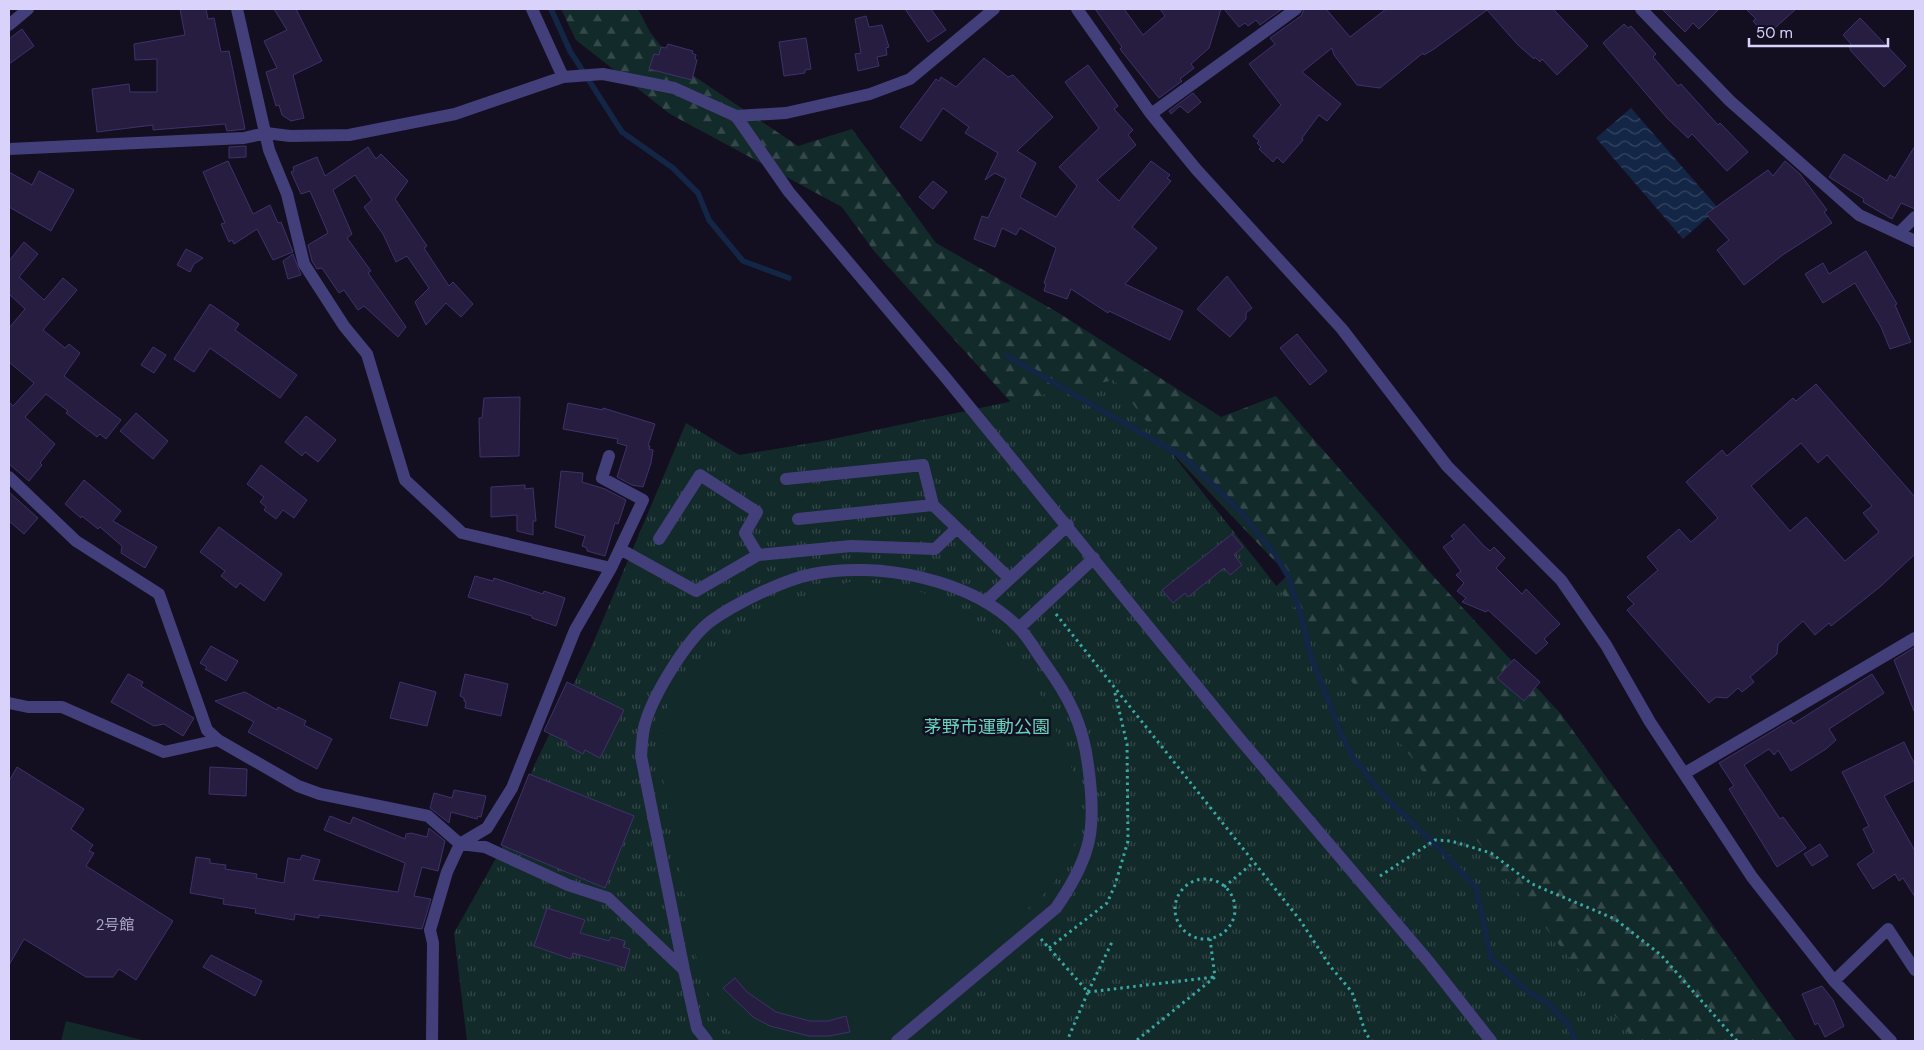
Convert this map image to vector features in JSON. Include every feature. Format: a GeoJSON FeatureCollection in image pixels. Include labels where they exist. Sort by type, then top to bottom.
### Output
{"type":"FeatureCollection","features":[{"type":"Feature","properties":{"kind":"street"},"geometry":{"type":"LineString","coordinates":[[9,25],[28,9]]}},
{"type":"Feature","properties":{"kind":"street"},"geometry":{"type":"LineString","coordinates":[[237,9],[269,150],[287,194],[304,264],[344,326],[367,354],[404,480],[462,533],[611,568]]}},
{"type":"Feature","properties":{"kind":"street"},"geometry":{"type":"LineString","coordinates":[[532,9],[563,77]]}},
{"type":"Feature","properties":{"kind":"street"},"geometry":{"type":"LineString","coordinates":[[9,149],[244,138],[266,133],[290,136],[349,135],[455,114],[563,77],[603,74],[674,88],[736,116],[786,113],[870,94],[910,79],[994,9]]}},
{"type":"Feature","properties":{"kind":"street"},"geometry":{"type":"LineString","coordinates":[[1077,9],[1151,114],[1196,169],[1342,329],[1447,466],[1561,580],[1606,645],[1650,722],[1752,877],[1834,981],[1891,1041]]}},
{"type":"Feature","properties":{"kind":"street"},"geometry":{"type":"LineString","coordinates":[[1151,114],[1296,9]]}},
{"type":"Feature","properties":{"kind":"street"},"geometry":{"type":"LineString","coordinates":[[1641,9],[1730,102],[1859,215],[1900,232],[1915,241]]}},
{"type":"Feature","properties":{"kind":"street"},"geometry":{"type":"LineString","coordinates":[[736,116],[789,192],[1068,525],[1233,730],[1429,962],[1491,1041]]}},
{"type":"Feature","properties":{"kind":"street"},"geometry":{"type":"LineString","coordinates":[[1900,232],[1915,217]]}},
{"type":"Feature","properties":{"kind":"street"},"geometry":{"type":"LineString","coordinates":[[432,1041],[434,943],[430,930],[446,872],[460,844],[487,828],[512,788],[575,630],[611,568],[643,500],[602,478],[609,456]]}},
{"type":"Feature","properties":{"kind":"street"},"geometry":{"type":"LineString","coordinates":[[786,479],[922,465],[933,505],[1010,578]]}},
{"type":"Feature","properties":{"kind":"street"},"geometry":{"type":"LineString","coordinates":[[659,539],[700,475],[757,512],[745,533],[758,555]]}},
{"type":"Feature","properties":{"kind":"street"},"geometry":{"type":"LineString","coordinates":[[9,477],[76,541],[159,594],[207,730],[218,740],[298,786],[320,794],[428,816],[460,844],[485,847],[568,884],[608,898],[684,970]]}},
{"type":"Feature","properties":{"kind":"street"},"geometry":{"type":"LineString","coordinates":[[798,519],[933,505]]}},
{"type":"Feature","properties":{"kind":"street"},"geometry":{"type":"LineString","coordinates":[[985,602],[1068,525]]}},
{"type":"Feature","properties":{"kind":"street"},"geometry":{"type":"LineString","coordinates":[[620,549],[696,591],[758,555],[851,546],[935,549],[956,528]]}},
{"type":"Feature","properties":{"kind":"street"},"geometry":{"type":"LineString","coordinates":[[1019,628],[1094,558]]}},
{"type":"Feature","properties":{"kind":"street"},"geometry":{"type":"LineString","coordinates":[[706,1041],[697,1028],[641,756],[644,725],[660,689],[685,649],[710,622],[761,593],[812,574],[868,570],[919,578],[952,586],[985,602],[1019,628],[1066,694],[1084,738],[1092,790],[1092,827],[1087,854],[1075,881],[1056,908],[896,1041]]}},
{"type":"Feature","properties":{"kind":"street"},"geometry":{"type":"LineString","coordinates":[[1685,773],[1915,638]]}},
{"type":"Feature","properties":{"kind":"street"},"geometry":{"type":"LineString","coordinates":[[9,703],[28,707],[62,708],[164,752],[218,740]]}},
{"type":"Feature","properties":{"kind":"street"},"geometry":{"type":"LineString","coordinates":[[1834,981],[1888,929],[1915,970]]}},
{"type":"Feature","properties":{"kind":"path"},"geometry":{"type":"LineString","coordinates":[[1053,611],[1300,920],[1330,966],[1352,992],[1366,1034],[1372,1041]]}},
{"type":"Feature","properties":{"kind":"path"},"geometry":{"type":"LineString","coordinates":[[1049,948],[1107,903],[1115,885],[1128,841],[1127,744],[1113,686]]}},
{"type":"Feature","properties":{"kind":"path"},"geometry":{"type":"LineString","coordinates":[[1380,876],[1435,840],[1451,841],[1491,853],[1532,884],[1615,919],[1661,955],[1737,1041]]}},
{"type":"Feature","properties":{"kind":"path"},"geometry":{"type":"LineString","coordinates":[[1224,887],[1254,862]]}},
{"type":"Feature","properties":{"kind":"path"},"geometry":{"type":"LineString","coordinates":[[1201,878],[1224,887],[1232,894],[1235,902],[1235,917],[1225,933],[1218,938],[1210,939],[1195,937],[1183,928],[1177,918],[1175,901],[1180,889],[1189,882],[1201,878]]}},
{"type":"Feature","properties":{"kind":"path"},"geometry":{"type":"LineString","coordinates":[[1032,929],[1088,992]]}},
{"type":"Feature","properties":{"kind":"path"},"geometry":{"type":"LineString","coordinates":[[1210,939],[1215,977]]}},
{"type":"Feature","properties":{"kind":"path"},"geometry":{"type":"LineString","coordinates":[[1067,1041],[1112,942]]}},
{"type":"Feature","properties":{"kind":"path"},"geometry":{"type":"LineString","coordinates":[[1088,992],[1215,977]]}},
{"type":"Feature","properties":{"kind":"path"},"geometry":{"type":"LineString","coordinates":[[1138,1040],[1215,977]]}},
{"type":"Feature","properties":{"kind":"green space"},"geometry":{"type":"Polygon","coordinates":[[[561,9],[638,9],[650,32],[673,62],[798,146],[852,129],[936,243],[1057,312],[1221,417],[1276,396],[1434,577],[1561,714],[1796,1041],[1523,1041],[1207,652],[1288,575],[1175,456],[1093,511],[1019,411],[874,251],[842,207],[670,114],[576,40],[561,9]]]}},
{"type":"Feature","properties":{"kind":"green space","name":"茅野市運動公園"},"geometry":{"type":"Polygon","coordinates":[[[1114,380],[1635,1041],[467,1041],[454,933],[509,835],[533,768],[591,648],[686,423],[739,455],[823,441],[1114,380]]]}},
{"type":"Feature","properties":{"kind":"green space"},"geometry":{"type":"Polygon","coordinates":[[[849,582],[903,585],[961,608],[1000,638],[1042,697],[1080,788],[1078,838],[1052,886],[963,969],[873,1041],[739,1041],[718,1019],[698,966],[658,753],[668,702],[702,657],[770,608],[849,582]]]}},
{"type":"Feature","properties":{"kind":"green space"},"geometry":{"type":"Polygon","coordinates":[[[66,1021],[146,1041],[61,1041],[66,1021]]]}},
{"type":"Feature","properties":{"kind":"water"},"geometry":{"type":"Polygon","coordinates":[[[1631,108],[1718,208],[1683,239],[1596,138],[1631,108]]]}},
{"type":"Feature","properties":{"kind":"building"},"geometry":{"type":"Polygon","coordinates":[[[180,9],[206,9],[208,19],[214,18],[221,52],[229,51],[245,129],[227,131],[225,124],[153,130],[153,125],[97,132],[92,89],[129,84],[130,92],[157,92],[157,59],[135,60],[134,44],[185,35],[180,9]]]}},
{"type":"Feature","properties":{"kind":"building"},"geometry":{"type":"Polygon","coordinates":[[[274,9],[296,9],[322,61],[293,75],[304,118],[291,121],[282,115],[279,105],[276,106],[266,72],[277,68],[264,41],[287,30],[274,9]]]}},
{"type":"Feature","properties":{"kind":"building"},"geometry":{"type":"Polygon","coordinates":[[[905,9],[931,9],[946,30],[928,42],[905,9]]]}},
{"type":"Feature","properties":{"kind":"building"},"geometry":{"type":"Polygon","coordinates":[[[1095,9],[1124,9],[1143,35],[1165,16],[1160,9],[1221,9],[1209,48],[1191,64],[1194,68],[1180,79],[1182,81],[1159,98],[1120,49],[1122,47],[1095,9]]]}},
{"type":"Feature","properties":{"kind":"building"},"geometry":{"type":"Polygon","coordinates":[[[1224,9],[1282,9],[1260,25],[1256,20],[1248,26],[1245,23],[1239,27],[1224,9]]]}},
{"type":"Feature","properties":{"kind":"building"},"geometry":{"type":"Polygon","coordinates":[[[1304,9],[1326,9],[1350,37],[1386,9],[1553,9],[1588,46],[1557,75],[1542,59],[1540,62],[1535,57],[1534,59],[1518,45],[1487,10],[1434,49],[1424,55],[1423,53],[1380,88],[1357,85],[1334,55],[1332,48],[1302,72],[1341,104],[1327,121],[1319,115],[1302,138],[1303,140],[1283,163],[1277,157],[1273,162],[1259,149],[1261,147],[1257,143],[1259,141],[1253,136],[1281,105],[1249,64],[1275,44],[1270,38],[1301,16],[1304,9]]]}},
{"type":"Feature","properties":{"kind":"building"},"geometry":{"type":"Polygon","coordinates":[[[1662,9],[1719,9],[1699,29],[1693,23],[1685,32],[1662,9]]]}},
{"type":"Feature","properties":{"kind":"building"},"geometry":{"type":"Polygon","coordinates":[[[1746,9],[1796,9],[1766,36],[1753,21],[1756,19],[1746,9]]]}},
{"type":"Feature","properties":{"kind":"building"},"geometry":{"type":"Polygon","coordinates":[[[866,16],[869,27],[882,25],[889,47],[886,48],[887,55],[877,57],[879,66],[858,71],[855,54],[861,53],[855,19],[866,16]]]}},
{"type":"Feature","properties":{"kind":"building"},"geometry":{"type":"Polygon","coordinates":[[[1860,18],[1906,66],[1884,87],[1851,51],[1849,46],[1851,44],[1843,35],[1860,18]]]}},
{"type":"Feature","properties":{"kind":"building"},"geometry":{"type":"Polygon","coordinates":[[[1624,24],[1628,28],[1631,26],[1656,54],[1653,57],[1678,86],[1681,84],[1718,125],[1720,123],[1748,152],[1727,171],[1692,134],[1688,138],[1667,118],[1603,43],[1624,24]]]}},
{"type":"Feature","properties":{"kind":"building"},"geometry":{"type":"Polygon","coordinates":[[[22,29],[34,46],[9,64],[9,39],[22,29]]]}},
{"type":"Feature","properties":{"kind":"building"},"geometry":{"type":"Polygon","coordinates":[[[806,38],[811,69],[805,70],[805,73],[784,76],[779,42],[806,38]]]}},
{"type":"Feature","properties":{"kind":"building"},"geometry":{"type":"Polygon","coordinates":[[[668,44],[693,51],[692,53],[696,55],[695,59],[697,60],[692,80],[649,69],[654,54],[659,55],[661,47],[666,48],[668,44]]]}},
{"type":"Feature","properties":{"kind":"building"},"geometry":{"type":"Polygon","coordinates":[[[984,58],[1008,77],[1013,75],[1053,117],[1017,151],[1036,163],[1020,197],[1056,217],[1077,186],[1059,167],[1099,128],[1065,82],[1088,65],[1118,106],[1114,109],[1133,130],[1128,135],[1136,145],[1097,180],[1119,201],[1151,161],[1170,175],[1167,178],[1171,181],[1132,227],[1157,248],[1125,284],[1183,311],[1170,340],[1109,311],[1108,313],[1071,289],[1067,299],[1044,291],[1046,284],[1044,283],[1056,248],[1020,228],[1016,235],[1002,228],[995,247],[974,239],[982,216],[988,218],[1006,179],[995,173],[985,180],[998,153],[965,133],[969,127],[943,108],[921,141],[900,127],[936,79],[939,81],[941,77],[956,87],[984,58]]]}},
{"type":"Feature","properties":{"kind":"building"},"geometry":{"type":"Polygon","coordinates":[[[1193,93],[1201,102],[1188,113],[1180,106],[1171,114],[1169,111],[1193,93]]]}},
{"type":"Feature","properties":{"kind":"building"},"geometry":{"type":"Polygon","coordinates":[[[246,146],[246,157],[229,158],[229,147],[246,146]]]}},
{"type":"Feature","properties":{"kind":"building"},"geometry":{"type":"Polygon","coordinates":[[[1915,146],[1915,209],[1901,203],[1892,219],[1863,202],[1864,199],[1829,177],[1844,154],[1887,181],[1890,175],[1895,178],[1915,146]]]}},
{"type":"Feature","properties":{"kind":"building"},"geometry":{"type":"Polygon","coordinates":[[[368,147],[376,159],[381,154],[408,181],[395,199],[427,246],[424,248],[449,286],[453,282],[473,304],[461,317],[446,303],[426,325],[415,302],[429,288],[407,256],[396,262],[383,234],[364,207],[372,200],[355,175],[333,190],[352,234],[347,238],[371,271],[368,273],[406,327],[398,337],[364,306],[358,310],[344,290],[339,293],[322,268],[317,269],[312,261],[308,245],[328,233],[310,191],[301,194],[291,172],[294,171],[293,167],[317,157],[325,176],[368,147]]]}},
{"type":"Feature","properties":{"kind":"building"},"geometry":{"type":"Polygon","coordinates":[[[228,161],[253,214],[270,205],[278,223],[281,222],[293,252],[273,260],[257,229],[234,244],[232,240],[229,242],[221,224],[225,223],[203,172],[228,161]]]}},
{"type":"Feature","properties":{"kind":"building"},"geometry":{"type":"Polygon","coordinates":[[[1785,161],[1800,174],[1827,210],[1824,212],[1832,223],[1784,254],[1744,285],[1717,250],[1729,240],[1706,214],[1768,170],[1773,176],[1785,161]]]}},
{"type":"Feature","properties":{"kind":"building"},"geometry":{"type":"Polygon","coordinates":[[[39,171],[74,190],[51,231],[9,207],[9,172],[32,185],[39,171]]]}},
{"type":"Feature","properties":{"kind":"building"},"geometry":{"type":"Polygon","coordinates":[[[933,181],[947,192],[933,209],[919,197],[933,181]]]}},
{"type":"Feature","properties":{"kind":"building"},"geometry":{"type":"Polygon","coordinates":[[[24,242],[38,254],[19,277],[44,300],[63,278],[77,290],[43,330],[65,348],[69,344],[80,353],[64,376],[121,420],[106,439],[100,434],[97,437],[66,413],[68,411],[46,394],[25,417],[55,444],[29,481],[9,464],[9,402],[13,406],[34,383],[9,362],[9,328],[25,309],[9,294],[9,261],[24,242]]]}},
{"type":"Feature","properties":{"kind":"building"},"geometry":{"type":"Polygon","coordinates":[[[186,249],[203,258],[194,264],[190,272],[177,265],[186,249]]]}},
{"type":"Feature","properties":{"kind":"building"},"geometry":{"type":"Polygon","coordinates":[[[1866,251],[1897,304],[1895,305],[1911,342],[1890,349],[1881,327],[1855,283],[1823,303],[1805,274],[1823,263],[1829,274],[1866,251]]]}},
{"type":"Feature","properties":{"kind":"building"},"geometry":{"type":"Polygon","coordinates":[[[293,254],[301,275],[288,279],[283,261],[293,254]]]}},
{"type":"Feature","properties":{"kind":"building"},"geometry":{"type":"Polygon","coordinates":[[[1227,276],[1252,308],[1246,313],[1246,319],[1230,337],[1197,309],[1227,276]]]}},
{"type":"Feature","properties":{"kind":"building"},"geometry":{"type":"Polygon","coordinates":[[[210,304],[239,324],[235,330],[297,375],[280,398],[210,348],[194,372],[174,359],[210,304]]]}},
{"type":"Feature","properties":{"kind":"building"},"geometry":{"type":"Polygon","coordinates":[[[1297,334],[1327,371],[1310,385],[1280,348],[1297,334]]]}},
{"type":"Feature","properties":{"kind":"building"},"geometry":{"type":"Polygon","coordinates":[[[153,347],[166,355],[154,373],[141,365],[153,347]]]}},
{"type":"Feature","properties":{"kind":"building"},"geometry":{"type":"Polygon","coordinates":[[[1816,384],[1915,497],[1915,554],[1881,586],[1831,626],[1829,623],[1815,635],[1803,621],[1778,644],[1777,654],[1750,677],[1754,682],[1742,692],[1738,688],[1727,698],[1716,697],[1709,703],[1627,610],[1634,604],[1627,597],[1658,570],[1647,557],[1679,529],[1691,542],[1718,518],[1686,482],[1722,450],[1727,456],[1793,398],[1796,401],[1816,384]],[[1801,443],[1751,486],[1790,531],[1806,517],[1845,561],[1879,532],[1863,513],[1872,506],[1827,455],[1818,463],[1801,443]]]}},
{"type":"Feature","properties":{"kind":"building"},"geometry":{"type":"Polygon","coordinates":[[[520,397],[519,456],[480,457],[479,418],[482,418],[484,398],[520,397]]]}},
{"type":"Feature","properties":{"kind":"building"},"geometry":{"type":"Polygon","coordinates":[[[568,403],[603,410],[603,408],[655,424],[648,446],[650,446],[649,449],[653,450],[651,463],[643,487],[632,485],[617,477],[627,446],[617,443],[618,439],[563,429],[568,403]]]}},
{"type":"Feature","properties":{"kind":"building"},"geometry":{"type":"Polygon","coordinates":[[[136,413],[168,441],[153,459],[120,431],[136,413]]]}},
{"type":"Feature","properties":{"kind":"building"},"geometry":{"type":"Polygon","coordinates":[[[306,416],[336,440],[318,462],[305,452],[302,456],[285,442],[306,416]]]}},
{"type":"Feature","properties":{"kind":"building"},"geometry":{"type":"Polygon","coordinates":[[[261,465],[307,500],[294,518],[283,510],[276,519],[264,510],[266,507],[260,502],[264,497],[247,484],[261,465]]]}},
{"type":"Feature","properties":{"kind":"building"},"geometry":{"type":"Polygon","coordinates":[[[561,471],[583,473],[582,482],[605,489],[626,500],[618,524],[615,523],[605,556],[587,551],[587,548],[582,546],[585,536],[555,527],[561,471]]]}},
{"type":"Feature","properties":{"kind":"building"},"geometry":{"type":"Polygon","coordinates":[[[84,480],[121,511],[113,521],[157,547],[145,568],[121,553],[122,546],[100,527],[98,529],[82,516],[81,518],[65,504],[84,480]]]}},
{"type":"Feature","properties":{"kind":"building"},"geometry":{"type":"Polygon","coordinates":[[[525,485],[525,489],[533,488],[536,521],[533,521],[533,535],[517,531],[517,515],[491,517],[491,487],[525,485]]]}},
{"type":"Feature","properties":{"kind":"building"},"geometry":{"type":"Polygon","coordinates":[[[9,492],[38,518],[24,534],[9,521],[9,492]]]}},
{"type":"Feature","properties":{"kind":"building"},"geometry":{"type":"Polygon","coordinates":[[[1464,524],[1490,551],[1494,547],[1505,558],[1496,568],[1522,594],[1526,589],[1560,624],[1544,639],[1548,643],[1536,654],[1488,610],[1486,612],[1462,602],[1466,598],[1457,591],[1464,583],[1456,575],[1461,571],[1443,547],[1454,539],[1451,536],[1464,524]]]}},
{"type":"Feature","properties":{"kind":"building"},"geometry":{"type":"Polygon","coordinates":[[[219,527],[282,574],[264,601],[240,583],[236,588],[221,576],[225,571],[200,552],[219,527]]]}},
{"type":"Feature","properties":{"kind":"building"},"geometry":{"type":"Polygon","coordinates":[[[1232,534],[1243,547],[1234,555],[1242,565],[1230,575],[1224,568],[1188,597],[1185,593],[1173,603],[1162,590],[1232,534]]]}},
{"type":"Feature","properties":{"kind":"building"},"geometry":{"type":"Polygon","coordinates":[[[475,576],[493,581],[494,578],[543,594],[544,591],[565,598],[556,626],[532,618],[532,616],[468,597],[475,576]]]}},
{"type":"Feature","properties":{"kind":"building"},"geometry":{"type":"Polygon","coordinates":[[[211,646],[238,661],[226,681],[205,669],[207,667],[200,663],[211,646]]]}},
{"type":"Feature","properties":{"kind":"building"},"geometry":{"type":"Polygon","coordinates":[[[1915,647],[1915,711],[1914,711],[1894,660],[1915,647]]]}},
{"type":"Feature","properties":{"kind":"building"},"geometry":{"type":"Polygon","coordinates":[[[1514,659],[1540,682],[1524,701],[1497,678],[1514,659]]]}},
{"type":"Feature","properties":{"kind":"building"},"geometry":{"type":"Polygon","coordinates":[[[128,674],[143,682],[141,686],[194,718],[183,736],[164,724],[154,726],[111,702],[128,674]]]}},
{"type":"Feature","properties":{"kind":"building"},"geometry":{"type":"Polygon","coordinates":[[[465,674],[508,684],[501,716],[465,708],[466,702],[460,696],[465,674]]]}},
{"type":"Feature","properties":{"kind":"building"},"geometry":{"type":"Polygon","coordinates":[[[1872,674],[1884,693],[1829,729],[1836,740],[1826,749],[1791,771],[1778,750],[1774,755],[1769,749],[1744,765],[1780,819],[1783,817],[1806,848],[1777,867],[1729,789],[1734,786],[1719,763],[1791,720],[1793,724],[1872,674]]]}},
{"type":"Feature","properties":{"kind":"building"},"geometry":{"type":"Polygon","coordinates":[[[400,682],[436,692],[427,726],[390,718],[400,682]]]}},
{"type":"Feature","properties":{"kind":"building"},"geometry":{"type":"Polygon","coordinates":[[[567,682],[624,710],[600,758],[585,750],[583,754],[566,745],[567,742],[544,731],[567,682]]]}},
{"type":"Feature","properties":{"kind":"building"},"geometry":{"type":"Polygon","coordinates":[[[245,692],[277,710],[278,707],[306,721],[304,725],[332,739],[317,769],[248,732],[254,722],[215,701],[245,692]]]}},
{"type":"Feature","properties":{"kind":"building"},"geometry":{"type":"Polygon","coordinates":[[[1904,742],[1915,765],[1915,780],[1884,796],[1915,851],[1915,897],[1903,878],[1899,881],[1895,874],[1873,889],[1857,864],[1874,852],[1863,829],[1869,826],[1842,772],[1904,742]]]}},
{"type":"Feature","properties":{"kind":"building"},"geometry":{"type":"Polygon","coordinates":[[[17,767],[84,809],[71,829],[93,845],[89,851],[94,853],[86,866],[173,921],[136,980],[119,969],[113,977],[86,977],[24,939],[9,965],[9,781],[17,767]]]}},
{"type":"Feature","properties":{"kind":"building"},"geometry":{"type":"Polygon","coordinates":[[[210,767],[247,769],[246,796],[209,794],[210,767]]]}},
{"type":"Feature","properties":{"kind":"building"},"geometry":{"type":"Polygon","coordinates":[[[529,774],[634,816],[605,888],[501,845],[529,774]]]}},
{"type":"Feature","properties":{"kind":"building"},"geometry":{"type":"Polygon","coordinates":[[[454,790],[486,796],[481,817],[478,816],[477,819],[451,812],[449,823],[430,808],[434,793],[452,798],[454,790]]]}},
{"type":"Feature","properties":{"kind":"building"},"geometry":{"type":"Polygon","coordinates":[[[330,816],[350,824],[353,817],[405,839],[406,834],[411,833],[427,837],[429,828],[445,841],[438,871],[422,867],[414,896],[431,899],[422,929],[319,915],[319,918],[295,914],[294,920],[255,913],[256,909],[223,904],[224,899],[190,893],[196,857],[210,859],[210,863],[226,865],[225,869],[257,874],[256,878],[284,883],[288,858],[300,860],[302,855],[320,860],[313,880],[398,892],[405,863],[324,830],[330,816]]]}},
{"type":"Feature","properties":{"kind":"building"},"geometry":{"type":"Polygon","coordinates":[[[1820,844],[1828,856],[1812,866],[1804,854],[1820,844]]]}},
{"type":"Feature","properties":{"kind":"building"},"geometry":{"type":"Polygon","coordinates":[[[547,908],[585,920],[580,933],[609,941],[611,937],[625,941],[623,947],[630,949],[625,968],[573,953],[571,959],[534,946],[547,908]]]}},
{"type":"Feature","properties":{"kind":"building"},"geometry":{"type":"Polygon","coordinates":[[[211,955],[262,981],[255,996],[203,967],[211,955]]]}},
{"type":"Feature","properties":{"kind":"building"},"geometry":{"type":"Polygon","coordinates":[[[735,978],[747,992],[776,1012],[810,1021],[828,1021],[846,1016],[850,1032],[829,1036],[809,1036],[770,1026],[753,1017],[723,988],[735,978]]]}},
{"type":"Feature","properties":{"kind":"building"},"geometry":{"type":"Polygon","coordinates":[[[1822,986],[1833,1000],[1844,1026],[1825,1037],[1818,1023],[1815,1025],[1802,994],[1822,986]]]}},
{"type":"Feature","properties":{"kind":"waterway"},"geometry":{"type":"LineString","coordinates":[[551,9],[570,51],[622,132],[673,168],[698,193],[709,220],[743,261],[789,278]]}},
{"type":"Feature","properties":{"kind":"waterway"},"geometry":{"type":"LineString","coordinates":[[1007,356],[1185,458],[1239,510],[1275,554],[1288,576],[1301,615],[1311,657],[1340,731],[1353,758],[1384,796],[1443,852],[1476,888],[1491,958],[1527,991],[1550,1005],[1568,1024],[1575,1041]]}}]}
